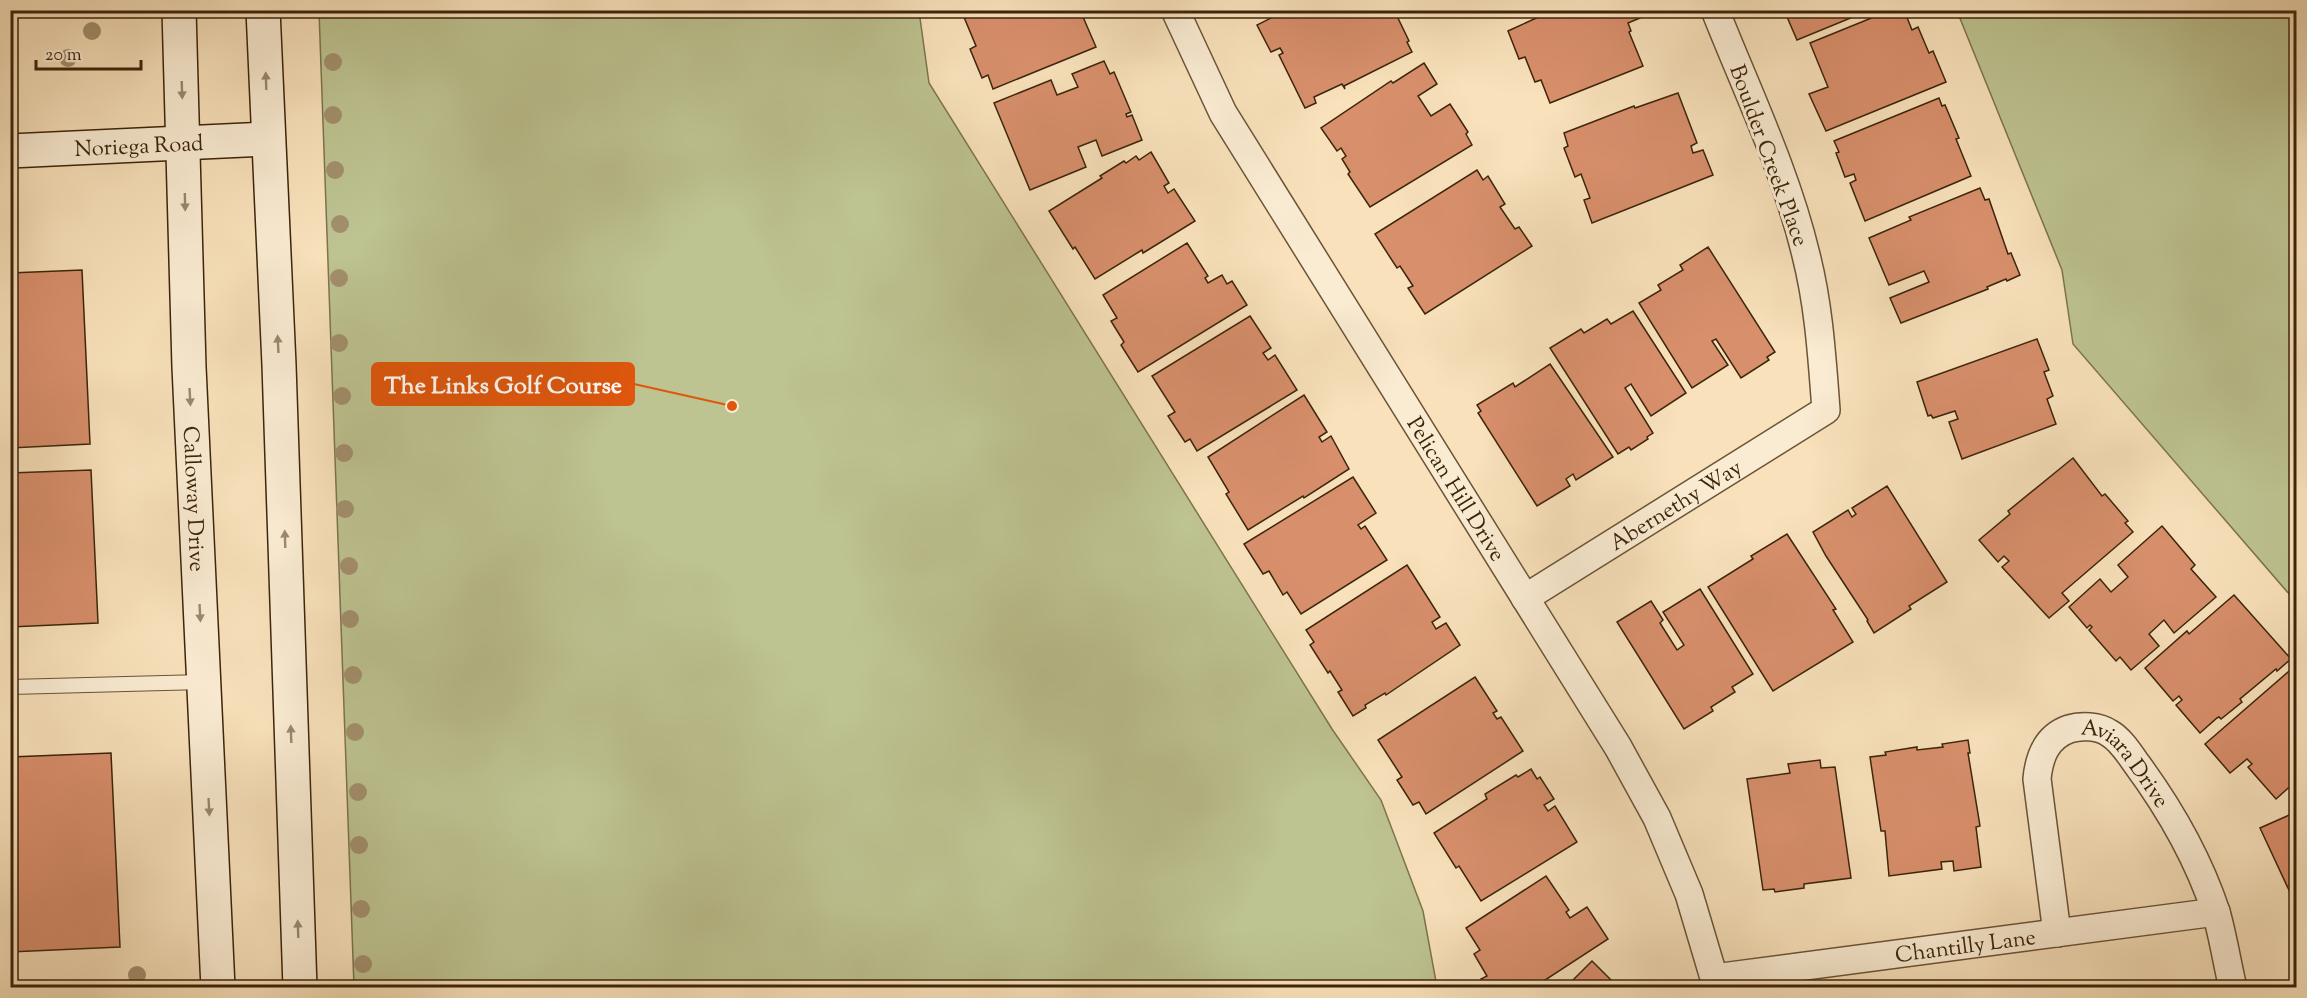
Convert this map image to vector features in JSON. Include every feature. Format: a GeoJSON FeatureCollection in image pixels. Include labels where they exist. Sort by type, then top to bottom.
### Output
{"type":"FeatureCollection","features":[{"type":"Feature","properties":{"kind":"main road","name":"Calloway Drive"},"geometry":{"type":"LineString","coordinates":[[179,10],[189,367],[218,987]]}},
{"type":"Feature","properties":{"kind":"main road"},"geometry":{"type":"LineString","coordinates":[[263,10],[279,365],[300,987]]}},
{"type":"Feature","properties":{"kind":"main road","name":"Noriega Road"},"geometry":{"type":"LineString","coordinates":[[10,151],[268,139]]}},
{"type":"Feature","properties":{"kind":"street","name":"Pelican Hill Drive"},"geometry":{"type":"LineString","coordinates":[[1176,10],[1223,114],[1618,747],[1657,818],[1689,894],[1714,978]]}},
{"type":"Feature","properties":{"kind":"street","name":"Boulder Creek Place"},"geometry":{"type":"LineString","coordinates":[[1715,10],[1783,180],[1806,255],[1821,332],[1826,410]]}},
{"type":"Feature","properties":{"kind":"street","name":"Abernethy Way"},"geometry":{"type":"LineString","coordinates":[[1525,598],[1826,410]]}},
{"type":"Feature","properties":{"kind":"street","name":"Aviara Drive"},"geometry":{"type":"LineString","coordinates":[[2057,933],[2037,779],[2039,758],[2051,740],[2069,729],[2088,726],[2109,733],[2125,748],[2162,797],[2192,851],[2216,912],[2233,987]]}},
{"type":"Feature","properties":{"kind":"street","name":"Chantilly Lane"},"geometry":{"type":"LineString","coordinates":[[1714,978],[2216,912]]}},
{"type":"Feature","properties":{"kind":"lane"},"geometry":{"type":"LineString","coordinates":[[10,687],[204,682]]}},
{"type":"Feature","properties":{"kind":"green space"},"geometry":{"type":"Polygon","coordinates":[[[319,11],[919,11],[929,83],[1332,729],[1381,800],[1423,911],[1437,987],[354,987],[319,11]]]}},
{"type":"Feature","properties":{"kind":"green space"},"geometry":{"type":"Polygon","coordinates":[[[1957,11],[2296,11],[2296,602],[2073,344],[2062,270],[1957,11]]]}},
{"type":"Feature","properties":{"kind":"building"},"geometry":{"type":"Polygon","coordinates":[[[961,10],[1080,10],[1096,47],[993,89],[988,75],[982,78],[970,49],[976,46],[961,10]]]}},
{"type":"Feature","properties":{"kind":"building"},"geometry":{"type":"Polygon","coordinates":[[[1287,10],[1394,10],[1412,52],[1344,86],[1345,89],[1342,84],[1314,97],[1316,103],[1305,108],[1279,55],[1283,53],[1280,48],[1271,52],[1257,25],[1287,10]]]}},
{"type":"Feature","properties":{"kind":"building"},"geometry":{"type":"Polygon","coordinates":[[[1554,10],[1638,10],[1640,18],[1628,23],[1631,31],[1629,32],[1643,66],[1550,103],[1541,80],[1535,82],[1525,57],[1519,59],[1508,31],[1554,10]]]}},
{"type":"Feature","properties":{"kind":"building"},"geometry":{"type":"Polygon","coordinates":[[[1784,10],[1870,10],[1797,40],[1784,10]]]}},
{"type":"Feature","properties":{"kind":"building"},"geometry":{"type":"Polygon","coordinates":[[[1891,10],[1904,10],[1912,30],[1918,27],[1929,53],[1933,51],[1946,82],[1826,131],[1809,94],[1828,87],[1810,43],[1891,10]]]}},
{"type":"Feature","properties":{"kind":"building"},"geometry":{"type":"Polygon","coordinates":[[[1104,61],[1110,74],[1114,72],[1131,112],[1126,114],[1127,117],[1132,115],[1142,140],[1102,156],[1096,140],[1078,147],[1086,167],[1030,190],[994,103],[1051,80],[1057,95],[1078,87],[1072,74],[1104,61]]]}},
{"type":"Feature","properties":{"kind":"building"},"geometry":{"type":"Polygon","coordinates":[[[1424,63],[1437,84],[1418,96],[1431,116],[1450,104],[1468,132],[1466,134],[1472,145],[1370,207],[1348,174],[1350,172],[1342,159],[1346,156],[1341,148],[1337,151],[1321,128],[1391,81],[1393,83],[1424,63]]]}},
{"type":"Feature","properties":{"kind":"building"},"geometry":{"type":"Polygon","coordinates":[[[1678,93],[1697,143],[1691,146],[1693,153],[1703,150],[1713,175],[1592,223],[1584,200],[1590,198],[1581,174],[1575,177],[1564,148],[1568,146],[1564,133],[1634,106],[1635,108],[1678,93]]]}},
{"type":"Feature","properties":{"kind":"building"},"geometry":{"type":"Polygon","coordinates":[[[1939,98],[1942,106],[1945,105],[1959,138],[1956,139],[1971,176],[1865,221],[1850,183],[1856,180],[1854,174],[1845,177],[1834,141],[1939,98]]]}},
{"type":"Feature","properties":{"kind":"building"},"geometry":{"type":"Polygon","coordinates":[[[1151,152],[1169,183],[1164,186],[1168,193],[1174,189],[1195,221],[1095,279],[1049,211],[1102,178],[1100,176],[1124,161],[1126,163],[1136,156],[1139,160],[1151,152]]]}},
{"type":"Feature","properties":{"kind":"building"},"geometry":{"type":"Polygon","coordinates":[[[1477,170],[1483,180],[1488,176],[1505,204],[1500,207],[1515,229],[1519,227],[1532,246],[1425,314],[1408,288],[1413,286],[1400,266],[1397,268],[1375,234],[1477,170]]]}},
{"type":"Feature","properties":{"kind":"building"},"geometry":{"type":"Polygon","coordinates":[[[1980,188],[1985,200],[1989,199],[2008,254],[2011,253],[2020,275],[1901,323],[1890,298],[1929,282],[1924,271],[1889,285],[1869,238],[1911,220],[1909,217],[1980,188]]]}},
{"type":"Feature","properties":{"kind":"building"},"geometry":{"type":"Polygon","coordinates":[[[1187,243],[1208,276],[1205,278],[1208,283],[1222,275],[1227,284],[1232,281],[1247,305],[1138,372],[1121,345],[1124,342],[1111,321],[1117,318],[1103,295],[1187,243]]]}},
{"type":"Feature","properties":{"kind":"building"},"geometry":{"type":"Polygon","coordinates":[[[1708,247],[1775,352],[1767,357],[1769,360],[1741,378],[1716,339],[1712,341],[1728,365],[1692,388],[1639,303],[1661,290],[1658,285],[1683,270],[1680,265],[1708,247]]]}},
{"type":"Feature","properties":{"kind":"building"},"geometry":{"type":"Polygon","coordinates":[[[82,270],[90,444],[10,448],[10,273],[82,270]]]}},
{"type":"Feature","properties":{"kind":"building"},"geometry":{"type":"Polygon","coordinates":[[[1633,311],[1686,393],[1651,416],[1631,384],[1625,388],[1653,433],[1631,450],[1629,447],[1618,454],[1550,348],[1581,329],[1584,333],[1607,319],[1611,324],[1633,311]]]}},
{"type":"Feature","properties":{"kind":"building"},"geometry":{"type":"Polygon","coordinates":[[[1250,316],[1271,348],[1263,353],[1268,360],[1275,355],[1297,390],[1197,451],[1190,439],[1185,442],[1168,416],[1175,412],[1152,376],[1250,316]]]}},
{"type":"Feature","properties":{"kind":"building"},"geometry":{"type":"Polygon","coordinates":[[[2037,339],[2049,370],[2044,372],[2053,396],[2047,399],[2056,424],[1962,459],[1949,422],[1958,419],[1955,411],[1933,418],[1931,415],[1928,416],[1917,382],[2037,339]]]}},
{"type":"Feature","properties":{"kind":"building"},"geometry":{"type":"Polygon","coordinates":[[[1550,364],[1613,457],[1576,480],[1573,474],[1566,479],[1570,486],[1537,506],[1478,413],[1481,411],[1477,405],[1513,383],[1515,387],[1550,364]]]}},
{"type":"Feature","properties":{"kind":"building"},"geometry":{"type":"Polygon","coordinates":[[[1304,395],[1327,432],[1319,437],[1322,442],[1331,436],[1349,469],[1248,530],[1226,494],[1229,492],[1208,457],[1304,395]]]}},
{"type":"Feature","properties":{"kind":"building"},"geometry":{"type":"Polygon","coordinates":[[[2073,458],[2102,496],[2105,494],[2128,521],[2125,523],[2133,532],[2062,593],[2069,601],[2049,618],[2002,567],[2009,561],[2004,556],[1998,562],[1979,540],[2010,514],[2008,511],[2073,458]]]}},
{"type":"Feature","properties":{"kind":"building"},"geometry":{"type":"Polygon","coordinates":[[[91,470],[98,623],[10,627],[10,473],[91,470]]]}},
{"type":"Feature","properties":{"kind":"building"},"geometry":{"type":"Polygon","coordinates":[[[1353,477],[1376,513],[1358,525],[1361,529],[1365,526],[1387,560],[1301,614],[1287,592],[1283,595],[1269,571],[1263,574],[1244,544],[1353,477]]]}},
{"type":"Feature","properties":{"kind":"building"},"geometry":{"type":"Polygon","coordinates":[[[1887,486],[1947,582],[1909,606],[1911,609],[1874,633],[1813,532],[1848,510],[1852,517],[1856,514],[1852,508],[1887,486]]]}},
{"type":"Feature","properties":{"kind":"building"},"geometry":{"type":"Polygon","coordinates":[[[2162,526],[2195,565],[2191,569],[2216,597],[2174,633],[2164,620],[2149,634],[2159,646],[2131,670],[2120,657],[2116,661],[2089,630],[2092,627],[2090,625],[2087,628],[2069,607],[2100,579],[2111,592],[2128,577],[2118,565],[2162,526]]]}},
{"type":"Feature","properties":{"kind":"building"},"geometry":{"type":"Polygon","coordinates":[[[1787,534],[1836,609],[1833,610],[1853,642],[1773,691],[1708,587],[1753,559],[1751,556],[1787,534]]]}},
{"type":"Feature","properties":{"kind":"building"},"geometry":{"type":"Polygon","coordinates":[[[1407,565],[1440,617],[1432,622],[1436,629],[1446,623],[1460,645],[1386,695],[1385,693],[1365,705],[1366,708],[1353,716],[1338,692],[1342,690],[1310,645],[1314,642],[1306,630],[1407,565]]]}},
{"type":"Feature","properties":{"kind":"building"},"geometry":{"type":"Polygon","coordinates":[[[1700,589],[1753,674],[1732,687],[1735,692],[1711,707],[1713,711],[1684,729],[1617,622],[1651,601],[1663,620],[1660,623],[1677,650],[1684,645],[1663,612],[1700,589]]]}},
{"type":"Feature","properties":{"kind":"building"},"geometry":{"type":"Polygon","coordinates":[[[2234,595],[2291,659],[2240,699],[2242,702],[2221,719],[2217,718],[2200,733],[2176,705],[2182,700],[2179,696],[2173,701],[2145,668],[2187,631],[2189,634],[2234,595]]]}},
{"type":"Feature","properties":{"kind":"building"},"geometry":{"type":"Polygon","coordinates":[[[2296,665],[2296,781],[2276,799],[2248,767],[2252,764],[2247,759],[2230,773],[2205,744],[2296,665]]]}},
{"type":"Feature","properties":{"kind":"building"},"geometry":{"type":"Polygon","coordinates":[[[1475,677],[1497,711],[1493,713],[1497,719],[1501,717],[1523,751],[1426,814],[1419,802],[1413,805],[1397,780],[1402,777],[1378,740],[1475,677]]]}},
{"type":"Feature","properties":{"kind":"building"},"geometry":{"type":"Polygon","coordinates":[[[1968,740],[1980,826],[1976,827],[1981,867],[1954,871],[1953,861],[1941,862],[1942,869],[1889,876],[1885,831],[1881,831],[1870,757],[1917,747],[1917,750],[1943,747],[1942,744],[1968,740]]]}},
{"type":"Feature","properties":{"kind":"building"},"geometry":{"type":"Polygon","coordinates":[[[111,753],[120,947],[10,952],[10,757],[111,753]]]}},
{"type":"Feature","properties":{"kind":"building"},"geometry":{"type":"Polygon","coordinates":[[[1820,760],[1821,768],[1835,767],[1851,878],[1804,884],[1804,888],[1775,892],[1774,889],[1763,890],[1747,779],[1790,773],[1788,764],[1820,760]]]}},
{"type":"Feature","properties":{"kind":"building"},"geometry":{"type":"Polygon","coordinates":[[[1531,769],[1537,779],[1540,777],[1554,799],[1544,805],[1548,811],[1555,806],[1577,842],[1481,901],[1459,866],[1456,868],[1434,833],[1487,799],[1485,794],[1516,775],[1518,777],[1531,769]]]}},
{"type":"Feature","properties":{"kind":"building"},"geometry":{"type":"Polygon","coordinates":[[[2296,812],[2296,900],[2294,901],[2260,828],[2296,812]]]}},
{"type":"Feature","properties":{"kind":"building"},"geometry":{"type":"Polygon","coordinates":[[[1546,876],[1569,910],[1566,912],[1570,918],[1587,907],[1608,939],[1533,988],[1487,988],[1481,979],[1487,976],[1474,954],[1480,950],[1466,928],[1546,876]]]}},
{"type":"Feature","properties":{"kind":"building"},"geometry":{"type":"Polygon","coordinates":[[[1592,961],[1615,984],[1614,988],[1565,988],[1592,961]]]}},
{"type":"Feature","properties":{"kind":"place","name":"The Links Golf Course"},"geometry":{"type":"Point","coordinates":[732,406]}}]}
